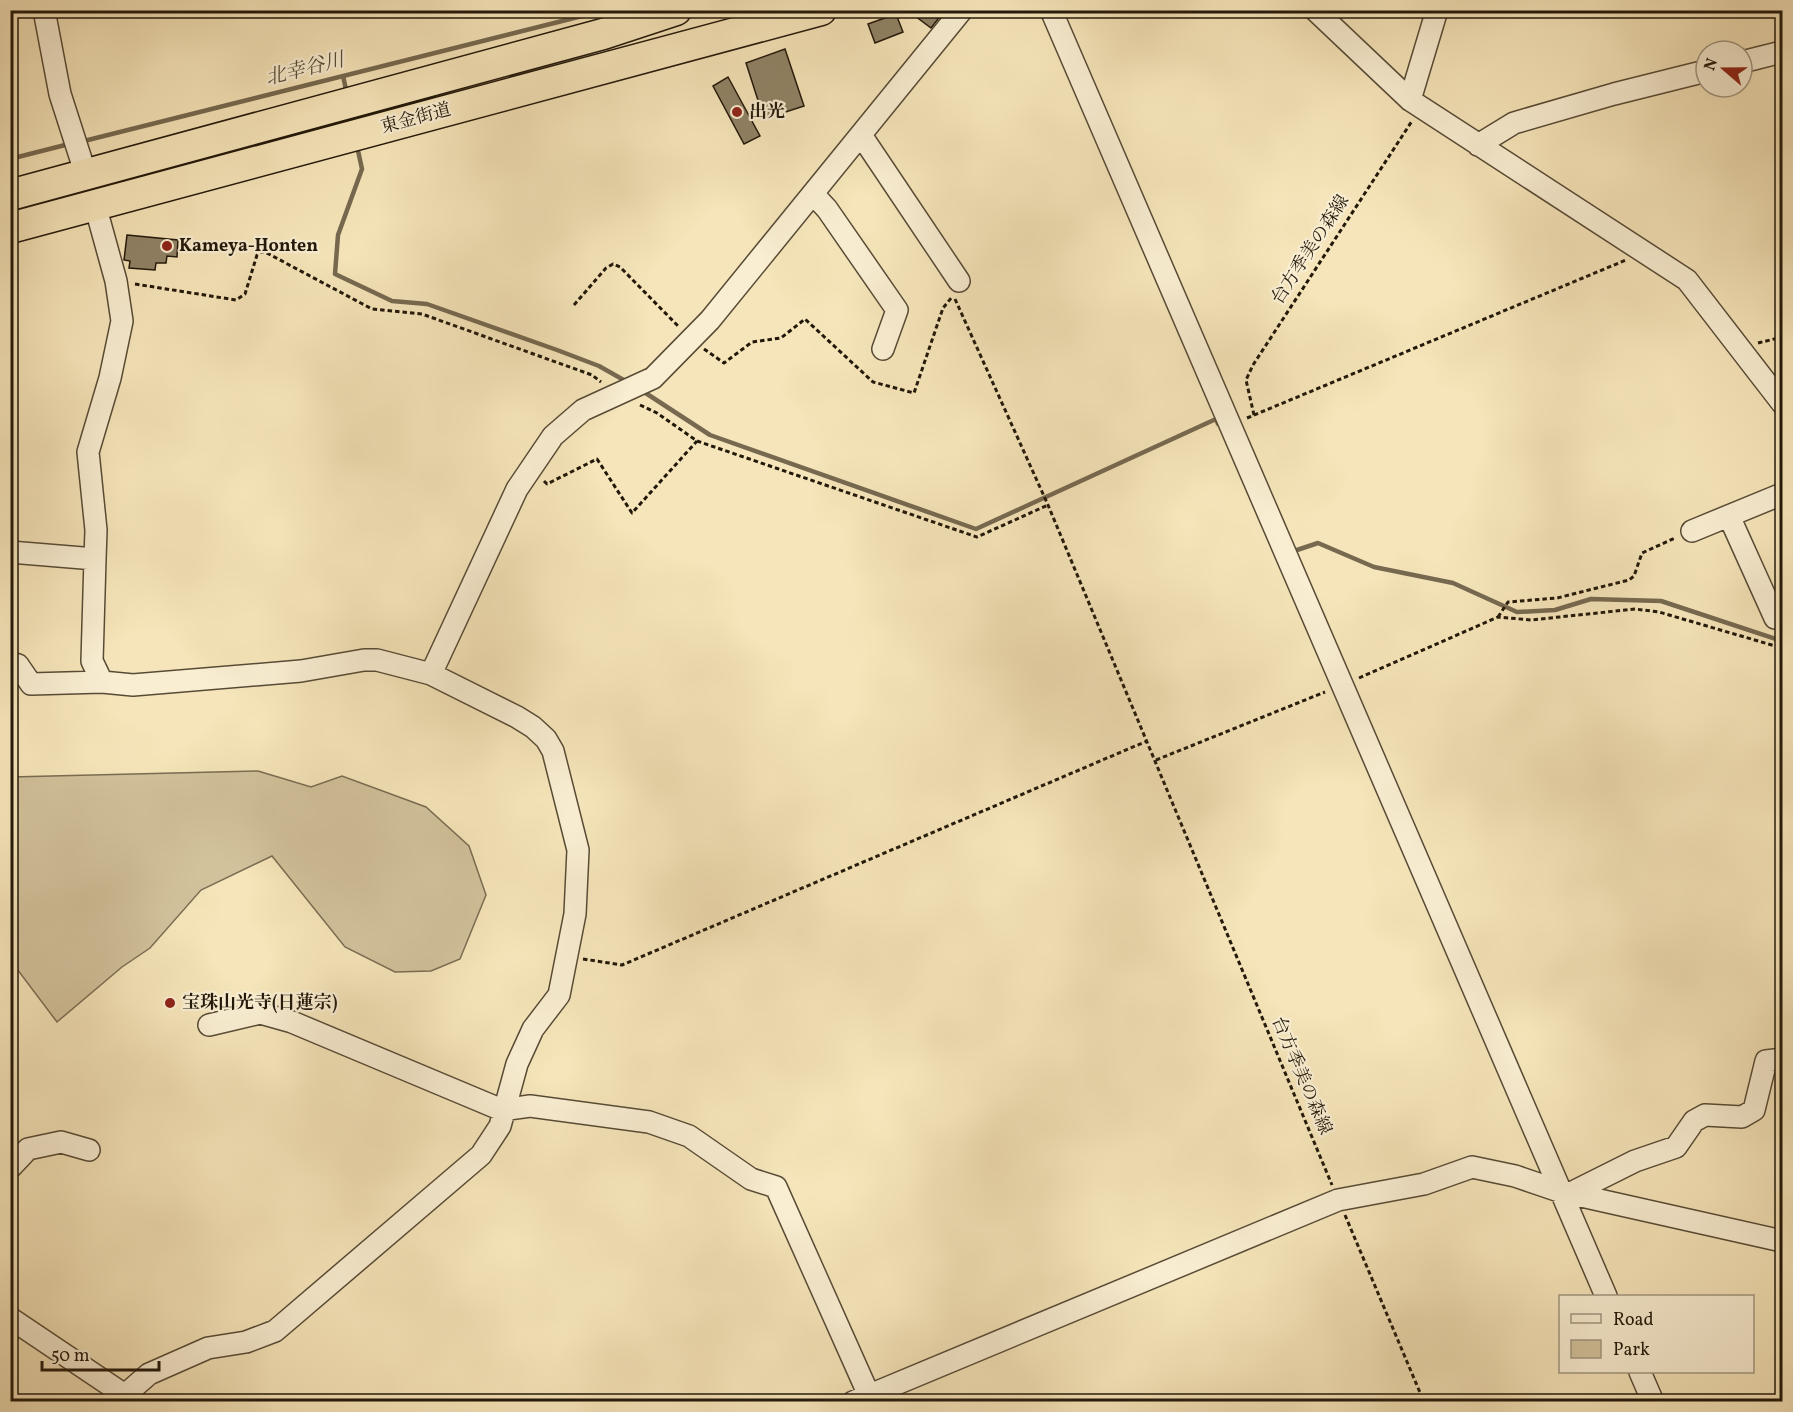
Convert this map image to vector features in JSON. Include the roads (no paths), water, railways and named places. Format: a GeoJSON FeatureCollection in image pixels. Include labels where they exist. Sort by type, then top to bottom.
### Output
{"type":"FeatureCollection","features":[{"type":"Feature","properties":{"kind":"highway","name":"東金街道"},"geometry":{"type":"LineString","coordinates":[[10,195],[603,34],[676,10]]}},
{"type":"Feature","properties":{"kind":"highway","name":"東金街道"},"geometry":{"type":"LineString","coordinates":[[10,228],[748,20],[822,10]]}},
{"type":"Feature","properties":{"kind":"highway"},"geometry":{"type":"LineString","coordinates":[[86,175],[95,205]]}},
{"type":"Feature","properties":{"kind":"street"},"geometry":{"type":"LineString","coordinates":[[44,10],[60,94],[86,175]]}},
{"type":"Feature","properties":{"kind":"street"},"geometry":{"type":"LineString","coordinates":[[431,674],[517,489],[529,468],[565,425],[583,410],[653,378],[691,340],[962,10]]}},
{"type":"Feature","properties":{"kind":"street"},"geometry":{"type":"LineString","coordinates":[[1051,10],[1231,424],[1341,686],[1565,1192],[1606,1295]]}},
{"type":"Feature","properties":{"kind":"street"},"geometry":{"type":"LineString","coordinates":[[1315,10],[1416,104],[1687,280],[1782,403]]}},
{"type":"Feature","properties":{"kind":"street"},"geometry":{"type":"LineString","coordinates":[[1416,104],[1437,10]]}},
{"type":"Feature","properties":{"kind":"street"},"geometry":{"type":"LineString","coordinates":[[1754,59],[1782,52]]}},
{"type":"Feature","properties":{"kind":"street"},"geometry":{"type":"LineString","coordinates":[[1478,145],[1514,123],[1694,74]]}},
{"type":"Feature","properties":{"kind":"street"},"geometry":{"type":"LineString","coordinates":[[861,135],[956,288]]}},
{"type":"Feature","properties":{"kind":"street"},"geometry":{"type":"LineString","coordinates":[[813,194],[827,209],[897,310],[883,348]]}},
{"type":"Feature","properties":{"kind":"street"},"geometry":{"type":"LineString","coordinates":[[95,205],[116,281],[122,321],[110,378],[88,452],[96,530],[92,661],[102,682]]}},
{"type":"Feature","properties":{"kind":"street"},"geometry":{"type":"LineString","coordinates":[[1692,531],[1782,494]]}},
{"type":"Feature","properties":{"kind":"street"},"geometry":{"type":"LineString","coordinates":[[1729,516],[1775,618]]}},
{"type":"Feature","properties":{"kind":"street"},"geometry":{"type":"LineString","coordinates":[[10,552],[95,559]]}},
{"type":"Feature","properties":{"kind":"street"},"geometry":{"type":"LineString","coordinates":[[10,663],[18,665],[31,684],[102,682],[133,685],[301,671],[364,660],[377,660],[431,674],[533,727],[546,739],[553,751],[578,850],[578,892],[559,995],[534,1029],[517,1064],[502,1110],[500,1126],[481,1155],[275,1331],[246,1342],[208,1348],[149,1374],[131,1398],[10,1318]]}},
{"type":"Feature","properties":{"kind":"street"},"geometry":{"type":"LineString","coordinates":[[209,1025],[261,1013],[292,1022],[502,1110],[530,1106],[650,1122],[689,1136],[751,1179],[776,1187],[865,1399],[1338,1200],[1424,1184],[1472,1167],[1515,1176],[1565,1192],[1782,1241]]}},
{"type":"Feature","properties":{"kind":"street"},"geometry":{"type":"LineString","coordinates":[[1565,1192],[1635,1161],[1676,1147],[1694,1121],[1705,1115],[1742,1117],[1754,1110],[1766,1061],[1782,1059]]}},
{"type":"Feature","properties":{"kind":"street"},"geometry":{"type":"LineString","coordinates":[[10,1168],[28,1149],[61,1142],[89,1150]]}},
{"type":"Feature","properties":{"kind":"street"},"geometry":{"type":"LineString","coordinates":[[1641,1373],[1653,1401]]}},
{"type":"Feature","properties":{"kind":"waterway","name":"北幸谷川"},"geometry":{"type":"LineString","coordinates":[[80,142],[606,10]]}},
{"type":"Feature","properties":{"kind":"waterway"},"geometry":{"type":"LineString","coordinates":[[343,76],[347,94]]}},
{"type":"Feature","properties":{"kind":"waterway","name":"北幸谷川"},"geometry":{"type":"LineString","coordinates":[[10,159],[69,144]]}},
{"type":"Feature","properties":{"kind":"waterway"},"geometry":{"type":"LineString","coordinates":[[357,146],[362,169],[338,235],[335,274],[392,301],[427,304],[557,350],[599,366],[629,383]]}},
{"type":"Feature","properties":{"kind":"waterway"},"geometry":{"type":"LineString","coordinates":[[641,390],[710,435],[976,529],[1216,419],[1218,424]]}},
{"type":"Feature","properties":{"kind":"waterway"},"geometry":{"type":"LineString","coordinates":[[1291,552],[1318,543],[1374,567],[1453,583],[1517,612],[1555,610],[1591,599],[1661,601],[1782,641]]}},
{"type":"Feature","properties":{"kind":"place","name":"出光"},"geometry":{"type":"Point","coordinates":[737,112]}},
{"type":"Feature","properties":{"kind":"place","name":"Kameya-Honten"},"geometry":{"type":"Point","coordinates":[167,246]}},
{"type":"Feature","properties":{"kind":"place","name":"宝珠山光寺(日蓮宗)"},"geometry":{"type":"Point","coordinates":[170,1003]}}]}
